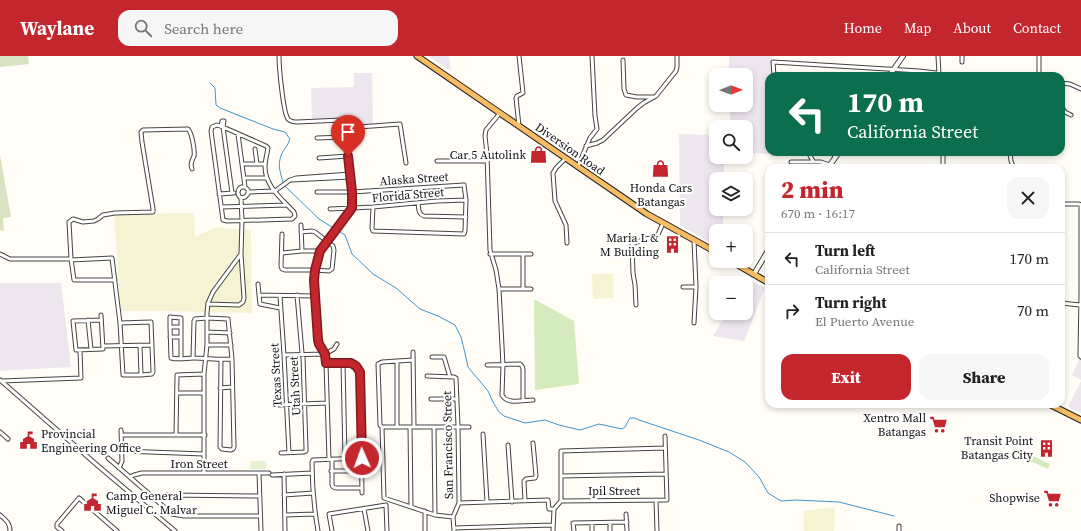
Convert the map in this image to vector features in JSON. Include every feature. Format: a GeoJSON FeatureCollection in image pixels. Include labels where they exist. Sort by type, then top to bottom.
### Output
{"type":"FeatureCollection","features":[{"type":"Feature","properties":{"kind":"highway","name":"Diversion Road"},"geometry":{"type":"LineString","coordinates":[[417,56],[641,210],[709,248]]}},
{"type":"Feature","properties":{"kind":"highway"},"geometry":{"type":"LineString","coordinates":[[743,268],[765,281]]}},
{"type":"Feature","properties":{"kind":"highway"},"geometry":{"type":"LineString","coordinates":[[1057,408],[1081,420]]}},
{"type":"Feature","properties":{"kind":"street"},"geometry":{"type":"LineString","coordinates":[[279,56],[288,119],[297,122],[342,120],[345,123],[352,192],[352,208],[320,251],[314,280],[318,340],[325,354],[326,363],[332,485],[336,488],[362,488]]}},
{"type":"Feature","properties":{"kind":"street"},"geometry":{"type":"LineString","coordinates":[[519,56],[523,94],[517,96],[516,98],[519,126]]}},
{"type":"Feature","properties":{"kind":"street"},"geometry":{"type":"LineString","coordinates":[[578,166],[590,138],[597,129],[592,56]]}},
{"type":"Feature","properties":{"kind":"street"},"geometry":{"type":"LineString","coordinates":[[586,146],[603,140],[637,108],[656,96],[676,71],[677,56]]}},
{"type":"Feature","properties":{"kind":"street"},"geometry":{"type":"LineString","coordinates":[[893,70],[904,56]]}},
{"type":"Feature","properties":{"kind":"street"},"geometry":{"type":"LineString","coordinates":[[938,56],[939,72]]}},
{"type":"Feature","properties":{"kind":"street"},"geometry":{"type":"LineString","coordinates":[[962,56],[962,62]]}},
{"type":"Feature","properties":{"kind":"street"},"geometry":{"type":"LineString","coordinates":[[1039,56],[1039,72]]}},
{"type":"Feature","properties":{"kind":"street"},"geometry":{"type":"LineString","coordinates":[[623,60],[624,89],[626,95],[654,97]]}},
{"type":"Feature","properties":{"kind":"street"},"geometry":{"type":"LineString","coordinates":[[774,72],[773,62],[926,72]]}},
{"type":"Feature","properties":{"kind":"street"},"geometry":{"type":"LineString","coordinates":[[1065,83],[1081,89]]}},
{"type":"Feature","properties":{"kind":"street"},"geometry":{"type":"LineString","coordinates":[[1065,112],[1071,114]]}},
{"type":"Feature","properties":{"kind":"street"},"geometry":{"type":"LineString","coordinates":[[500,114],[487,129],[485,136],[490,254],[496,270],[499,289],[503,365],[502,396],[508,401],[533,400]]}},
{"type":"Feature","properties":{"kind":"street"},"geometry":{"type":"LineString","coordinates":[[345,128],[400,124],[406,163]]}},
{"type":"Feature","properties":{"kind":"street"},"geometry":{"type":"LineString","coordinates":[[214,126],[222,126],[268,148],[265,164],[269,184],[295,214],[294,218],[242,221],[224,221],[222,219],[211,129],[214,126]]}},
{"type":"Feature","properties":{"kind":"street"},"geometry":{"type":"LineString","coordinates":[[222,126],[232,193]]}},
{"type":"Feature","properties":{"kind":"street"},"geometry":{"type":"LineString","coordinates":[[115,280],[74,280],[71,260],[70,222],[73,218],[83,222],[94,221],[103,215],[115,213],[153,212],[142,142],[141,133],[143,130],[190,130],[194,152],[191,162],[192,169]]}},
{"type":"Feature","properties":{"kind":"street"},"geometry":{"type":"LineString","coordinates":[[238,134],[245,187],[247,188],[248,192]]}},
{"type":"Feature","properties":{"kind":"street"},"geometry":{"type":"LineString","coordinates":[[317,138],[346,137]]}},
{"type":"Feature","properties":{"kind":"street"},"geometry":{"type":"LineString","coordinates":[[255,149],[257,164]]}},
{"type":"Feature","properties":{"kind":"street"},"geometry":{"type":"LineString","coordinates":[[319,158],[348,156]]}},
{"type":"Feature","properties":{"kind":"street"},"geometry":{"type":"LineString","coordinates":[[810,156],[813,161]]}},
{"type":"Feature","properties":{"kind":"street"},"geometry":{"type":"LineString","coordinates":[[831,164],[836,157]]}},
{"type":"Feature","properties":{"kind":"street"},"geometry":{"type":"LineString","coordinates":[[566,158],[553,173],[555,201],[566,226],[567,243]]}},
{"type":"Feature","properties":{"kind":"street"},"geometry":{"type":"LineString","coordinates":[[437,161],[487,160]]}},
{"type":"Feature","properties":{"kind":"street"},"geometry":{"type":"LineString","coordinates":[[790,162],[813,161],[822,162],[825,164]]}},
{"type":"Feature","properties":{"kind":"street"},"geometry":{"type":"LineString","coordinates":[[242,164],[265,164]]}},
{"type":"Feature","properties":{"kind":"street"},"geometry":{"type":"LineString","coordinates":[[248,192],[274,191],[290,180],[301,178],[350,176]]}},
{"type":"Feature","properties":{"kind":"street"},"geometry":{"type":"LineString","coordinates":[[244,178],[267,178]]}},
{"type":"Feature","properties":{"kind":"street","name":"Alaska Street"},"geometry":{"type":"LineString","coordinates":[[317,192],[352,192],[464,185],[466,200]]}},
{"type":"Feature","properties":{"kind":"street"},"geometry":{"type":"LineString","coordinates":[[238,193],[238,190],[241,187],[245,187]]}},
{"type":"Feature","properties":{"kind":"street"},"geometry":{"type":"LineString","coordinates":[[241,198],[247,196],[248,192]]}},
{"type":"Feature","properties":{"kind":"street"},"geometry":{"type":"LineString","coordinates":[[219,194],[238,193]]}},
{"type":"Feature","properties":{"kind":"street"},"geometry":{"type":"LineString","coordinates":[[208,304],[239,305],[243,302],[241,254],[242,206],[241,198],[238,193]]}},
{"type":"Feature","properties":{"kind":"street"},"geometry":{"type":"LineString","coordinates":[[373,207],[372,228],[374,231],[464,234],[466,231],[466,200]]}},
{"type":"Feature","properties":{"kind":"street","name":"Florida Street"},"geometry":{"type":"LineString","coordinates":[[330,209],[466,200]]}},
{"type":"Feature","properties":{"kind":"street"},"geometry":{"type":"LineString","coordinates":[[418,203],[419,213],[424,216],[466,217]]}},
{"type":"Feature","properties":{"kind":"street"},"geometry":{"type":"LineString","coordinates":[[1065,204],[1081,205],[1081,357]]}},
{"type":"Feature","properties":{"kind":"street"},"geometry":{"type":"LineString","coordinates":[[221,207],[288,205]]}},
{"type":"Feature","properties":{"kind":"street"},"geometry":{"type":"LineString","coordinates":[[636,305],[632,244],[645,239],[658,237],[663,223]]}},
{"type":"Feature","properties":{"kind":"street"},"geometry":{"type":"LineString","coordinates":[[301,225],[302,251]]}},
{"type":"Feature","properties":{"kind":"street"},"geometry":{"type":"LineString","coordinates":[[282,234],[282,269],[329,271],[332,268],[334,246],[315,232],[301,232]]}},
{"type":"Feature","properties":{"kind":"street"},"geometry":{"type":"LineString","coordinates":[[694,240],[696,288],[694,323]]}},
{"type":"Feature","properties":{"kind":"street"},"geometry":{"type":"LineString","coordinates":[[282,253],[320,251]]}},
{"type":"Feature","properties":{"kind":"street"},"geometry":{"type":"LineString","coordinates":[[0,254],[10,258],[71,260],[112,258],[120,323],[122,375],[150,375],[153,372],[150,322],[120,323]]}},
{"type":"Feature","properties":{"kind":"street"},"geometry":{"type":"LineString","coordinates":[[204,472],[204,374],[208,332],[208,304],[213,292],[241,254]]}},
{"type":"Feature","properties":{"kind":"street"},"geometry":{"type":"LineString","coordinates":[[490,254],[531,254]]}},
{"type":"Feature","properties":{"kind":"street"},"geometry":{"type":"LineString","coordinates":[[523,254],[523,290]]}},
{"type":"Feature","properties":{"kind":"street"},"geometry":{"type":"LineString","coordinates":[[754,274],[765,256]]}},
{"type":"Feature","properties":{"kind":"street"},"geometry":{"type":"LineString","coordinates":[[258,284],[260,304],[280,308]]}},
{"type":"Feature","properties":{"kind":"street"},"geometry":{"type":"LineString","coordinates":[[683,287],[696,288]]}},
{"type":"Feature","properties":{"kind":"street"},"geometry":{"type":"LineString","coordinates":[[499,289],[531,290]]}},
{"type":"Feature","properties":{"kind":"street"},"geometry":{"type":"LineString","coordinates":[[259,295],[315,296]]}},
{"type":"Feature","properties":{"kind":"street","name":"Texas Street"},"geometry":{"type":"LineString","coordinates":[[280,296],[287,404],[288,453]]}},
{"type":"Feature","properties":{"kind":"street","name":"Utah Street"},"geometry":{"type":"LineString","coordinates":[[281,453],[304,452],[306,450],[303,355],[297,296]]}},
{"type":"Feature","properties":{"kind":"street"},"geometry":{"type":"LineString","coordinates":[[1065,303],[1080,305]]}},
{"type":"Feature","properties":{"kind":"street"},"geometry":{"type":"LineString","coordinates":[[101,315],[103,346]]}},
{"type":"Feature","properties":{"kind":"street"},"geometry":{"type":"LineString","coordinates":[[181,359],[181,318],[170,318],[170,337],[173,359],[181,359],[193,358],[221,360],[232,359]]}},
{"type":"Feature","properties":{"kind":"street"},"geometry":{"type":"LineString","coordinates":[[193,358],[194,320],[197,318],[228,319],[232,359],[234,447],[231,450],[222,449],[220,447],[221,360]]}},
{"type":"Feature","properties":{"kind":"street"},"geometry":{"type":"LineString","coordinates":[[88,320],[91,349]]}},
{"type":"Feature","properties":{"kind":"street"},"geometry":{"type":"LineString","coordinates":[[101,320],[73,321],[76,350],[103,349],[103,346],[152,345]]}},
{"type":"Feature","properties":{"kind":"street"},"geometry":{"type":"LineString","coordinates":[[170,327],[181,327]]}},
{"type":"Feature","properties":{"kind":"street"},"geometry":{"type":"LineString","coordinates":[[208,332],[230,333]]}},
{"type":"Feature","properties":{"kind":"street"},"geometry":{"type":"LineString","coordinates":[[170,337],[181,337]]}},
{"type":"Feature","properties":{"kind":"street"},"geometry":{"type":"LineString","coordinates":[[284,356],[325,354],[334,349],[336,344]]}},
{"type":"Feature","properties":{"kind":"street"},"geometry":{"type":"LineString","coordinates":[[140,345],[141,375]]}},
{"type":"Feature","properties":{"kind":"street"},"geometry":{"type":"LineString","coordinates":[[207,345],[231,345]]}},
{"type":"Feature","properties":{"kind":"street"},"geometry":{"type":"LineString","coordinates":[[0,381],[81,378],[80,350]]}},
{"type":"Feature","properties":{"kind":"street"},"geometry":{"type":"LineString","coordinates":[[411,507],[413,352]]}},
{"type":"Feature","properties":{"kind":"street"},"geometry":{"type":"LineString","coordinates":[[427,376],[450,377],[444,357],[432,357]]}},
{"type":"Feature","properties":{"kind":"street"},"geometry":{"type":"LineString","coordinates":[[413,360],[382,362],[378,364],[384,498],[435,515],[453,517],[454,529],[553,525]]}},
{"type":"Feature","properties":{"kind":"street"},"geometry":{"type":"LineString","coordinates":[[397,361],[397,427]]}},
{"type":"Feature","properties":{"kind":"street"},"geometry":{"type":"LineString","coordinates":[[326,363],[351,363],[356,366],[360,372],[362,493]]}},
{"type":"Feature","properties":{"kind":"street"},"geometry":{"type":"LineString","coordinates":[[343,363],[345,458]]}},
{"type":"Feature","properties":{"kind":"street"},"geometry":{"type":"LineString","coordinates":[[487,366],[520,364],[523,369],[523,400]]}},
{"type":"Feature","properties":{"kind":"street"},"geometry":{"type":"LineString","coordinates":[[176,435],[177,375],[204,374]]}},
{"type":"Feature","properties":{"kind":"street","name":"San Francisco Street"},"geometry":{"type":"LineString","coordinates":[[450,377],[456,378],[458,426],[459,504],[453,517]]}},
{"type":"Feature","properties":{"kind":"street"},"geometry":{"type":"LineString","coordinates":[[0,381],[174,531]]}},
{"type":"Feature","properties":{"kind":"street"},"geometry":{"type":"LineString","coordinates":[[220,388],[232,388]]}},
{"type":"Feature","properties":{"kind":"street"},"geometry":{"type":"LineString","coordinates":[[177,393],[204,393]]}},
{"type":"Feature","properties":{"kind":"street"},"geometry":{"type":"LineString","coordinates":[[431,399],[457,399]]}},
{"type":"Feature","properties":{"kind":"street"},"geometry":{"type":"LineString","coordinates":[[278,405],[327,403]]}},
{"type":"Feature","properties":{"kind":"street"},"geometry":{"type":"LineString","coordinates":[[382,427],[469,427]]}},
{"type":"Feature","properties":{"kind":"street"},"geometry":{"type":"LineString","coordinates":[[434,427],[435,515]]}},
{"type":"Feature","properties":{"kind":"street"},"geometry":{"type":"LineString","coordinates":[[119,468],[122,451],[121,430]]}},
{"type":"Feature","properties":{"kind":"street"},"geometry":{"type":"LineString","coordinates":[[0,432],[8,439]]}},
{"type":"Feature","properties":{"kind":"street"},"geometry":{"type":"LineString","coordinates":[[483,434],[487,502]]}},
{"type":"Feature","properties":{"kind":"street"},"geometry":{"type":"LineString","coordinates":[[121,435],[204,435]]}},
{"type":"Feature","properties":{"kind":"street"},"geometry":{"type":"LineString","coordinates":[[561,476],[666,474],[665,436]]}},
{"type":"Feature","properties":{"kind":"street"},"geometry":{"type":"LineString","coordinates":[[525,501],[525,479],[535,478],[536,476],[533,443]]}},
{"type":"Feature","properties":{"kind":"street"},"geometry":{"type":"LineString","coordinates":[[508,445],[512,502]]}},
{"type":"Feature","properties":{"kind":"street"},"geometry":{"type":"LineString","coordinates":[[554,531],[554,509],[561,501],[561,451],[666,448]]}},
{"type":"Feature","properties":{"kind":"street"},"geometry":{"type":"LineString","coordinates":[[122,451],[204,454]]}},
{"type":"Feature","properties":{"kind":"street"},"geometry":{"type":"LineString","coordinates":[[108,458],[172,514],[180,516],[260,516]]}},
{"type":"Feature","properties":{"kind":"street"},"geometry":{"type":"LineString","coordinates":[[318,531],[313,493],[313,460],[362,458]]}},
{"type":"Feature","properties":{"kind":"street"},"geometry":{"type":"LineString","coordinates":[[331,472],[362,471]]}},
{"type":"Feature","properties":{"kind":"street","name":"Iron Street"},"geometry":{"type":"LineString","coordinates":[[130,477],[142,473],[312,473]]}},
{"type":"Feature","properties":{"kind":"street"},"geometry":{"type":"LineString","coordinates":[[259,473],[261,531]]}},
{"type":"Feature","properties":{"kind":"street"},"geometry":{"type":"LineString","coordinates":[[284,474],[285,531]]}},
{"type":"Feature","properties":{"kind":"street","name":"Ipil Street"},"geometry":{"type":"LineString","coordinates":[[561,501],[667,500],[666,474]]}},
{"type":"Feature","properties":{"kind":"street"},"geometry":{"type":"LineString","coordinates":[[284,495],[313,493]]}},
{"type":"Feature","properties":{"kind":"street"},"geometry":{"type":"LineString","coordinates":[[157,500],[166,495],[259,496]]}},
{"type":"Feature","properties":{"kind":"street"},"geometry":{"type":"LineString","coordinates":[[62,531],[57,524],[80,498],[117,531]]}},
{"type":"Feature","properties":{"kind":"street"},"geometry":{"type":"LineString","coordinates":[[459,504],[548,500],[549,509],[554,509]]}},
{"type":"Feature","properties":{"kind":"street"},"geometry":{"type":"LineString","coordinates":[[656,500],[658,531]]}},
{"type":"Feature","properties":{"kind":"street"},"geometry":{"type":"LineString","coordinates":[[332,531],[329,514],[386,505],[387,531]]}},
{"type":"Feature","properties":{"kind":"street"},"geometry":{"type":"LineString","coordinates":[[364,509],[368,531]]}},
{"type":"Feature","properties":{"kind":"street"},"geometry":{"type":"LineString","coordinates":[[425,512],[425,531]]}},
{"type":"Feature","properties":{"kind":"street"},"geometry":{"type":"LineString","coordinates":[[284,515],[315,514]]}},
{"type":"Feature","properties":{"kind":"street"},"geometry":{"type":"LineString","coordinates":[[626,514],[627,531]]}},
{"type":"Feature","properties":{"kind":"street"},"geometry":{"type":"LineString","coordinates":[[0,515],[10,525],[10,531]]}},
{"type":"Feature","properties":{"kind":"street"},"geometry":{"type":"LineString","coordinates":[[574,531],[573,523],[627,522]]}},
{"type":"Feature","properties":{"kind":"street"},"geometry":{"type":"LineString","coordinates":[[592,523],[592,531]]}},
{"type":"Feature","properties":{"kind":"street"},"geometry":{"type":"LineString","coordinates":[[610,523],[610,531]]}},
{"type":"Feature","properties":{"kind":"street"},"geometry":{"type":"LineString","coordinates":[[899,526],[899,531]]}},
{"type":"Feature","properties":{"kind":"shaded area"},"geometry":{"type":"Polygon","coordinates":[[[428,56],[449,56],[451,71],[428,56]]]}},
{"type":"Feature","properties":{"kind":"shaded area"},"geometry":{"type":"Polygon","coordinates":[[[729,56],[772,56],[773,72],[765,72],[765,154],[753,153],[753,120],[730,120],[730,112],[753,112],[753,68],[729,68],[729,56]]]}},
{"type":"Feature","properties":{"kind":"shaded area"},"geometry":{"type":"Polygon","coordinates":[[[354,73],[372,73],[373,125],[348,125],[348,118],[312,119],[311,88],[354,87],[354,73]]]}},
{"type":"Feature","properties":{"kind":"shaded area"},"geometry":{"type":"Polygon","coordinates":[[[679,134],[709,135],[709,164],[724,164],[724,172],[709,172],[709,216],[723,216],[723,224],[709,224],[709,242],[680,225],[679,134]]]}},
{"type":"Feature","properties":{"kind":"shaded area"},"geometry":{"type":"Polygon","coordinates":[[[194,213],[195,237],[216,227],[251,231],[252,313],[121,311],[114,214],[194,213]]]}},
{"type":"Feature","properties":{"kind":"shaded area"},"geometry":{"type":"Polygon","coordinates":[[[592,274],[613,274],[614,298],[593,299],[592,274]]]}},
{"type":"Feature","properties":{"kind":"shaded area"},"geometry":{"type":"Polygon","coordinates":[[[753,281],[765,288],[753,318],[753,281]]]}},
{"type":"Feature","properties":{"kind":"shaded area"},"geometry":{"type":"Polygon","coordinates":[[[0,283],[61,283],[71,367],[0,371],[0,283]]]}},
{"type":"Feature","properties":{"kind":"shaded area"},"geometry":{"type":"Polygon","coordinates":[[[723,320],[752,320],[744,341],[713,336],[723,320]]]}},
{"type":"Feature","properties":{"kind":"shaded area"},"geometry":{"type":"Polygon","coordinates":[[[1080,357],[1081,358],[1081,380],[1072,375],[1080,357]]]}},
{"type":"Feature","properties":{"kind":"shaded area"},"geometry":{"type":"Polygon","coordinates":[[[1081,381],[1081,413],[1068,407],[1081,381]]]}},
{"type":"Feature","properties":{"kind":"shaded area"},"geometry":{"type":"Polygon","coordinates":[[[835,507],[834,531],[804,531],[803,511],[835,507]]]}},
{"type":"Feature","properties":{"kind":"green space"},"geometry":{"type":"Polygon","coordinates":[[[0,56],[28,56],[29,64],[0,67],[0,56]]]}},
{"type":"Feature","properties":{"kind":"green space"},"geometry":{"type":"Polygon","coordinates":[[[0,155],[11,217],[3,218],[4,231],[0,230],[0,155]]]}},
{"type":"Feature","properties":{"kind":"green space"},"geometry":{"type":"Polygon","coordinates":[[[534,299],[574,321],[579,384],[535,390],[534,299]]]}},
{"type":"Feature","properties":{"kind":"green space"},"geometry":{"type":"Polygon","coordinates":[[[1029,454],[1050,464],[1048,469],[1028,460],[1027,458],[1029,454]]]}},
{"type":"Feature","properties":{"kind":"green space"},"geometry":{"type":"Polygon","coordinates":[[[251,461],[266,461],[266,469],[250,469],[251,461]]]}},
{"type":"Feature","properties":{"kind":"waterway"},"geometry":{"type":"LineString","coordinates":[[210,83],[215,88],[216,105],[220,108],[273,129],[285,132],[290,139],[282,153],[280,161],[283,182]]}},
{"type":"Feature","properties":{"kind":"waterway"},"geometry":{"type":"LineString","coordinates":[[285,186],[319,219],[335,229]]}},
{"type":"Feature","properties":{"kind":"waterway"},"geometry":{"type":"LineString","coordinates":[[337,230],[345,235],[352,254],[373,274],[396,288],[420,309],[455,325],[461,337],[468,367],[488,391],[499,412],[504,416],[525,423],[545,420],[580,430],[599,424],[622,429],[625,427],[630,418],[635,418],[729,452],[745,462],[759,477],[768,493],[781,501],[796,500],[839,502],[894,516]]}},
{"type":"Feature","properties":{"kind":"place","name":"Car 5 Autolink"},"geometry":{"type":"Point","coordinates":[539,155]}},
{"type":"Feature","properties":{"kind":"place","name":"Honda Cars Batangas"},"geometry":{"type":"Point","coordinates":[661,169]}},
{"type":"Feature","properties":{"kind":"place","name":"Maria L & M Building"},"geometry":{"type":"Point","coordinates":[672,245]}},
{"type":"Feature","properties":{"kind":"place","name":"Xentro Mall Batangas"},"geometry":{"type":"Point","coordinates":[939,425]}},
{"type":"Feature","properties":{"kind":"place","name":"Provincial Engineering Office"},"geometry":{"type":"Point","coordinates":[28,441]}},
{"type":"Feature","properties":{"kind":"place","name":"Transit Point Batangas City"},"geometry":{"type":"Point","coordinates":[1046,448]}},
{"type":"Feature","properties":{"kind":"place","name":"Shopwise"},"geometry":{"type":"Point","coordinates":[1053,498]}},
{"type":"Feature","properties":{"kind":"place","name":"Camp General Miguel C. Malvar"},"geometry":{"type":"Point","coordinates":[93,503]}},
{"type":"Feature","properties":{"kind":"route"},"geometry":{"type":"LineString","coordinates":[[348,156],[352,192],[352,208],[320,251],[314,280],[318,340],[319,344],[324,350],[326,363],[351,363],[358,368],[360,372],[362,458]]}}]}
